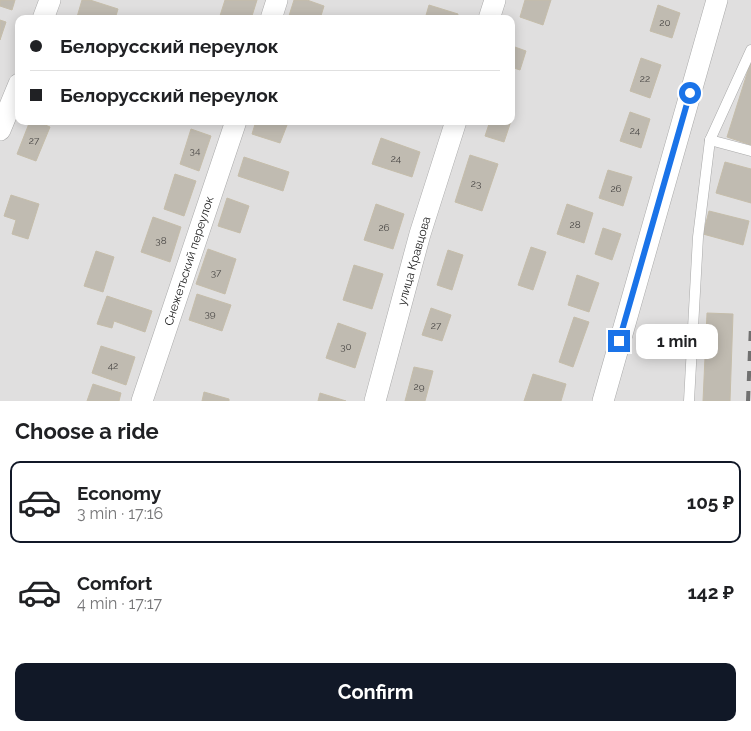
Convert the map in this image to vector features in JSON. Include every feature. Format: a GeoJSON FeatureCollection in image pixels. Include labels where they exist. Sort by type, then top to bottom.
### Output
{"type":"FeatureCollection","features":[{"type":"Feature","properties":{"kind":"street"},"geometry":{"type":"LineString","coordinates":[[44,15],[50,0]]}},
{"type":"Feature","properties":{"kind":"street"},"geometry":{"type":"LineString","coordinates":[[271,15],[277,0]]}},
{"type":"Feature","properties":{"kind":"street"},"geometry":{"type":"LineString","coordinates":[[490,15],[495,0]]}},
{"type":"Feature","properties":{"kind":"street"},"geometry":{"type":"LineString","coordinates":[[603,401],[717,0]]}},
{"type":"Feature","properties":{"kind":"street"},"geometry":{"type":"LineString","coordinates":[[0,130],[15,94]]}},
{"type":"Feature","properties":{"kind":"street","name":"Снежетьский переулок"},"geometry":{"type":"LineString","coordinates":[[142,401],[235,125]]}},
{"type":"Feature","properties":{"kind":"street","name":"улица Кравцова"},"geometry":{"type":"LineString","coordinates":[[374,401],[420,234],[455,125]]}},
{"type":"Feature","properties":{"kind":"lane"},"geometry":{"type":"LineString","coordinates":[[689,401],[698,237],[710,140],[751,50]]}},
{"type":"Feature","properties":{"kind":"lane"},"geometry":{"type":"LineString","coordinates":[[710,140],[751,151]]}},
{"type":"Feature","properties":{"kind":"shaded area"},"geometry":{"type":"Polygon","coordinates":[[[0,0],[751,0],[751,401],[0,401],[0,0]]]}},
{"type":"Feature","properties":{"kind":"building"},"geometry":{"type":"Polygon","coordinates":[[[0,0],[15,0],[12,10],[0,6],[0,0]]]}},
{"type":"Feature","properties":{"kind":"building"},"geometry":{"type":"Polygon","coordinates":[[[82,0],[90,0],[118,9],[116,15],[78,15],[82,0]]]}},
{"type":"Feature","properties":{"kind":"building"},"geometry":{"type":"Polygon","coordinates":[[[225,0],[257,0],[252,15],[220,15],[225,0]]]}},
{"type":"Feature","properties":{"kind":"building"},"geometry":{"type":"Polygon","coordinates":[[[294,0],[307,0],[324,6],[321,15],[289,15],[294,0]]]}},
{"type":"Feature","properties":{"kind":"building"},"geometry":{"type":"Polygon","coordinates":[[[525,0],[551,0],[543,25],[520,17],[525,0]]]}},
{"type":"Feature","properties":{"kind":"building"},"geometry":{"type":"Polygon","coordinates":[[[429,5],[458,14],[458,15],[426,15],[429,5]]]}},
{"type":"Feature","properties":{"kind":"building"},"geometry":{"type":"Polygon","coordinates":[[[658,5],[680,13],[672,38],[650,31],[658,5]]]}},
{"type":"Feature","properties":{"kind":"building"},"geometry":{"type":"Polygon","coordinates":[[[0,20],[6,22],[0,40],[0,20]]]}},
{"type":"Feature","properties":{"kind":"building"},"geometry":{"type":"Polygon","coordinates":[[[515,47],[526,51],[520,70],[515,68],[515,47]]]}},
{"type":"Feature","properties":{"kind":"building"},"geometry":{"type":"Polygon","coordinates":[[[641,58],[661,65],[650,98],[630,91],[641,58]]]}},
{"type":"Feature","properties":{"kind":"building"},"geometry":{"type":"Polygon","coordinates":[[[751,61],[751,145],[727,137],[751,61]]]}},
{"type":"Feature","properties":{"kind":"building"},"geometry":{"type":"Polygon","coordinates":[[[630,112],[650,119],[641,148],[620,141],[630,112]]]}},
{"type":"Feature","properties":{"kind":"building"},"geometry":{"type":"Polygon","coordinates":[[[28,125],[45,125],[50,127],[36,161],[17,154],[28,125]]]}},
{"type":"Feature","properties":{"kind":"building"},"geometry":{"type":"Polygon","coordinates":[[[255,125],[287,125],[280,143],[252,134],[255,125]]]}},
{"type":"Feature","properties":{"kind":"building"},"geometry":{"type":"Polygon","coordinates":[[[489,125],[510,125],[504,142],[485,136],[489,125]]]}},
{"type":"Feature","properties":{"kind":"building"},"geometry":{"type":"Polygon","coordinates":[[[191,129],[211,136],[199,171],[180,164],[191,129]]]}},
{"type":"Feature","properties":{"kind":"building"},"geometry":{"type":"Polygon","coordinates":[[[381,138],[420,152],[412,177],[372,164],[381,138]]]}},
{"type":"Feature","properties":{"kind":"building"},"geometry":{"type":"Polygon","coordinates":[[[470,155],[498,164],[482,211],[455,202],[470,155]]]}},
{"type":"Feature","properties":{"kind":"building"},"geometry":{"type":"Polygon","coordinates":[[[244,157],[289,172],[283,191],[238,176],[244,157]]]}},
{"type":"Feature","properties":{"kind":"building"},"geometry":{"type":"Polygon","coordinates":[[[725,162],[751,169],[751,203],[716,193],[725,162]]]}},
{"type":"Feature","properties":{"kind":"building"},"geometry":{"type":"Polygon","coordinates":[[[608,170],[632,177],[623,206],[599,198],[608,170]]]}},
{"type":"Feature","properties":{"kind":"building"},"geometry":{"type":"Polygon","coordinates":[[[175,174],[196,181],[184,216],[164,209],[175,174]]]}},
{"type":"Feature","properties":{"kind":"building"},"geometry":{"type":"Polygon","coordinates":[[[11,195],[39,204],[28,239],[12,234],[16,220],[4,216],[11,195]]]}},
{"type":"Feature","properties":{"kind":"building"},"geometry":{"type":"Polygon","coordinates":[[[227,198],[249,206],[240,233],[218,226],[227,198]]]}},
{"type":"Feature","properties":{"kind":"building"},"geometry":{"type":"Polygon","coordinates":[[[376,204],[404,214],[393,249],[364,240],[376,204]]]}},
{"type":"Feature","properties":{"kind":"building"},"geometry":{"type":"Polygon","coordinates":[[[567,204],[593,213],[584,243],[557,234],[567,204]]]}},
{"type":"Feature","properties":{"kind":"building"},"geometry":{"type":"Polygon","coordinates":[[[709,211],[749,221],[743,245],[703,234],[709,211]]]}},
{"type":"Feature","properties":{"kind":"building"},"geometry":{"type":"Polygon","coordinates":[[[153,217],[181,227],[170,262],[141,252],[153,217]]]}},
{"type":"Feature","properties":{"kind":"building"},"geometry":{"type":"Polygon","coordinates":[[[603,228],[621,234],[612,260],[595,254],[603,228]]]}},
{"type":"Feature","properties":{"kind":"building"},"geometry":{"type":"Polygon","coordinates":[[[531,247],[546,252],[533,290],[518,285],[531,247]]]}},
{"type":"Feature","properties":{"kind":"building"},"geometry":{"type":"Polygon","coordinates":[[[208,249],[236,259],[225,294],[196,284],[208,249]]]}},
{"type":"Feature","properties":{"kind":"building"},"geometry":{"type":"Polygon","coordinates":[[[448,250],[463,255],[452,290],[437,285],[448,250]]]}},
{"type":"Feature","properties":{"kind":"building"},"geometry":{"type":"Polygon","coordinates":[[[96,251],[114,257],[103,292],[84,286],[96,251]]]}},
{"type":"Feature","properties":{"kind":"building"},"geometry":{"type":"Polygon","coordinates":[[[354,265],[383,274],[372,309],[343,300],[354,265]]]}},
{"type":"Feature","properties":{"kind":"building"},"geometry":{"type":"Polygon","coordinates":[[[577,275],[599,283],[589,312],[568,305],[577,275]]]}},
{"type":"Feature","properties":{"kind":"building"},"geometry":{"type":"Polygon","coordinates":[[[197,294],[231,305],[222,331],[189,320],[197,294]]]}},
{"type":"Feature","properties":{"kind":"building"},"geometry":{"type":"Polygon","coordinates":[[[107,296],[152,311],[145,332],[114,321],[112,328],[97,324],[107,296]]]}},
{"type":"Feature","properties":{"kind":"building"},"geometry":{"type":"Polygon","coordinates":[[[431,308],[451,315],[442,341],[422,335],[431,308]]]}},
{"type":"Feature","properties":{"kind":"building"},"geometry":{"type":"Polygon","coordinates":[[[707,313],[733,314],[730,401],[703,401],[707,313]]]}},
{"type":"Feature","properties":{"kind":"building"},"geometry":{"type":"Polygon","coordinates":[[[574,317],[589,322],[573,367],[559,362],[574,317]]]}},
{"type":"Feature","properties":{"kind":"building"},"geometry":{"type":"Polygon","coordinates":[[[338,323],[366,333],[355,368],[326,358],[338,323]]]}},
{"type":"Feature","properties":{"kind":"building"},"geometry":{"type":"Polygon","coordinates":[[[101,346],[135,357],[126,385],[92,373],[101,346]]]}},
{"type":"Feature","properties":{"kind":"building"},"geometry":{"type":"Polygon","coordinates":[[[414,367],[433,371],[425,401],[405,401],[414,367]]]}},
{"type":"Feature","properties":{"kind":"building"},"geometry":{"type":"Polygon","coordinates":[[[533,374],[566,384],[561,401],[524,401],[533,374]]]}},
{"type":"Feature","properties":{"kind":"building"},"geometry":{"type":"Polygon","coordinates":[[[93,384],[121,393],[119,401],[87,401],[93,384]]]}},
{"type":"Feature","properties":{"kind":"building"},"geometry":{"type":"Polygon","coordinates":[[[204,392],[229,399],[229,401],[202,401],[204,392]]]}},
{"type":"Feature","properties":{"kind":"building"},"geometry":{"type":"Polygon","coordinates":[[[320,393],[346,401],[318,401],[320,393]]]}},
{"type":"Feature","properties":{"kind":"railway"},"geometry":{"type":"LineString","coordinates":[[748,401],[751,325]]}},
{"type":"Feature","properties":{"kind":"route"},"geometry":{"type":"LineString","coordinates":[[619,341],[690,93]]}}]}
